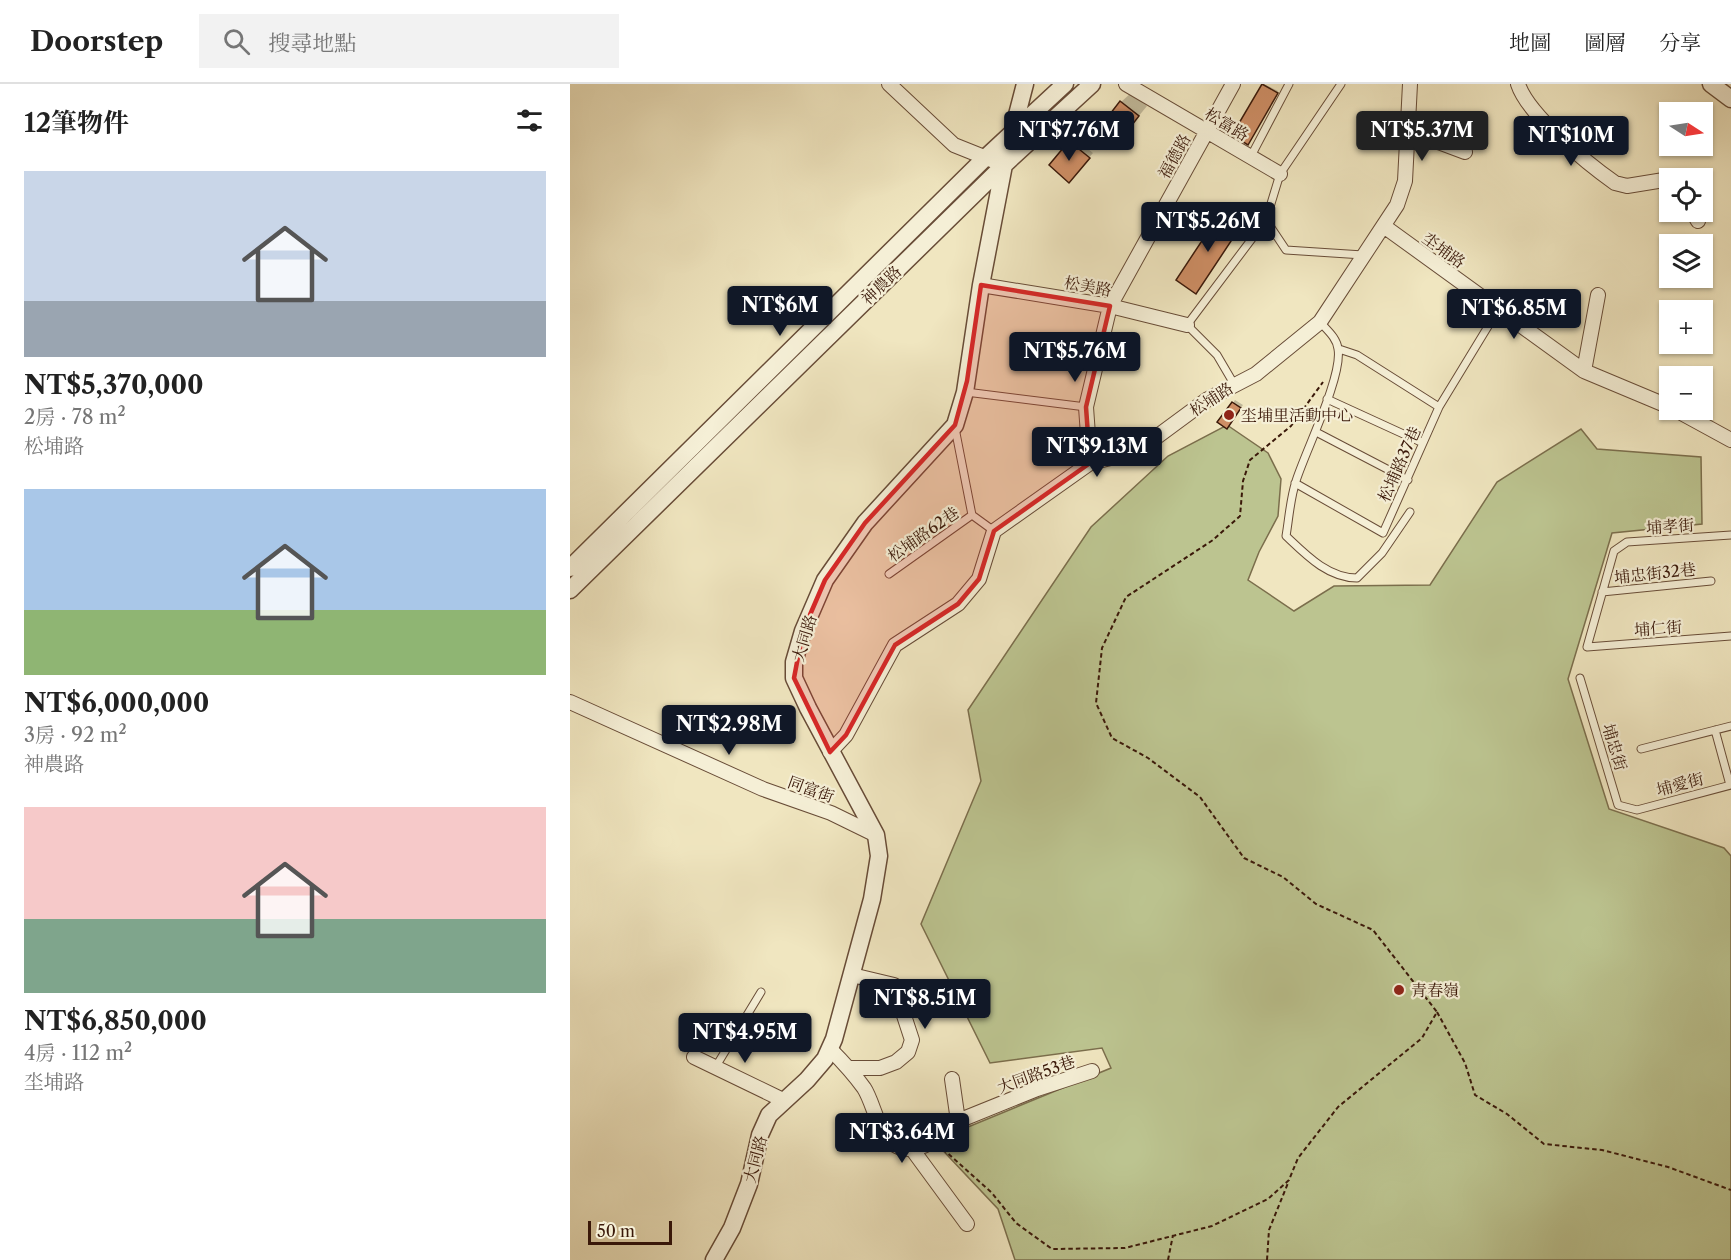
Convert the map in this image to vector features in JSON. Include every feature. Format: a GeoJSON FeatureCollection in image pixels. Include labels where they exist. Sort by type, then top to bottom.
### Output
{"type":"FeatureCollection","features":[{"type":"Feature","properties":{"kind":"street"},"geometry":{"type":"LineString","coordinates":[[889,84],[954,146],[1004,165]]}},
{"type":"Feature","properties":{"kind":"street","name":"大同路"},"geometry":{"type":"LineString","coordinates":[[714,1260],[732,1228],[749,1184],[760,1135],[770,1115],[783,1100],[807,1080],[830,1049],[841,1018],[872,899],[879,856],[876,835],[830,752],[794,678],[794,662],[803,631],[825,580],[865,523],[955,425],[965,392],[981,285],[1004,165],[1026,84]]}},
{"type":"Feature","properties":{"kind":"street","name":"神農路"},"geometry":{"type":"LineString","coordinates":[[570,568],[984,159],[1065,84]]}},
{"type":"Feature","properties":{"kind":"street","name":"神農路"},"geometry":{"type":"LineString","coordinates":[[570,591],[1004,165],[1092,84]]}},
{"type":"Feature","properties":{"kind":"street","name":"松富路"},"geometry":{"type":"LineString","coordinates":[[1126,84],[1280,174]]}},
{"type":"Feature","properties":{"kind":"street","name":"福德路"},"geometry":{"type":"LineString","coordinates":[[1090,463],[1086,407],[1110,306],[1233,84]]}},
{"type":"Feature","properties":{"kind":"street","name":"松埔路"},"geometry":{"type":"LineString","coordinates":[[994,531],[1090,463],[1131,453],[1234,384],[1256,374],[1320,322],[1397,205],[1405,181],[1410,84]]}},
{"type":"Feature","properties":{"kind":"street"},"geometry":{"type":"LineString","coordinates":[[1518,84],[1526,102],[1540,117],[1615,183],[1627,186],[1659,181]]}},
{"type":"Feature","properties":{"kind":"street"},"geometry":{"type":"LineString","coordinates":[[1711,84],[1731,99]]}},
{"type":"Feature","properties":{"kind":"street"},"geometry":{"type":"LineString","coordinates":[[1409,131],[1465,152]]}},
{"type":"Feature","properties":{"kind":"street","name":"坔埔路"},"geometry":{"type":"LineString","coordinates":[[1384,227],[1584,371],[1659,402]]}},
{"type":"Feature","properties":{"kind":"street","name":"松美路"},"geometry":{"type":"LineString","coordinates":[[981,285],[1110,306],[1187,325]]}},
{"type":"Feature","properties":{"kind":"street"},"geometry":{"type":"LineString","coordinates":[[1584,371],[1598,295]]}},
{"type":"Feature","properties":{"kind":"street"},"geometry":{"type":"LineString","coordinates":[[1694,420],[1731,440]]}},
{"type":"Feature","properties":{"kind":"street"},"geometry":{"type":"LineString","coordinates":[[830,752],[846,735],[894,645],[958,604],[979,579],[994,531]]}},
{"type":"Feature","properties":{"kind":"street","name":"同富街"},"geometry":{"type":"LineString","coordinates":[[570,702],[764,789],[831,813],[876,835]]}},
{"type":"Feature","properties":{"kind":"street"},"geometry":{"type":"LineString","coordinates":[[848,1068],[880,1068],[896,1062],[908,1053],[912,1040],[894,985],[852,975]]}},
{"type":"Feature","properties":{"kind":"street"},"geometry":{"type":"LineString","coordinates":[[830,1049],[865,1090],[880,1127],[892,1142],[903,1149],[912,1149],[967,1224]]}},
{"type":"Feature","properties":{"kind":"street"},"geometry":{"type":"LineString","coordinates":[[694,1057],[783,1100]]}},
{"type":"Feature","properties":{"kind":"street","name":"大同路53巷"},"geometry":{"type":"LineString","coordinates":[[912,1149],[953,1133],[958,1121],[1037,1089],[1092,1071]]}},
{"type":"Feature","properties":{"kind":"street"},"geometry":{"type":"LineString","coordinates":[[952,1079],[958,1121]]}},
{"type":"Feature","properties":{"kind":"lane"},"geometry":{"type":"LineString","coordinates":[[1250,158],[1289,84]]}},
{"type":"Feature","properties":{"kind":"lane"},"geometry":{"type":"LineString","coordinates":[[1234,384],[1217,355],[1187,325],[1266,220],[1280,174],[1341,84]]}},
{"type":"Feature","properties":{"kind":"lane"},"geometry":{"type":"LineString","coordinates":[[1266,220],[1286,250],[1363,255]]}},
{"type":"Feature","properties":{"kind":"lane","name":"松埔路37巷"},"geometry":{"type":"LineString","coordinates":[[1295,483],[1383,532],[1439,406],[1498,310]]}},
{"type":"Feature","properties":{"kind":"lane"},"geometry":{"type":"LineString","coordinates":[[1320,322],[1334,338],[1339,349],[1357,355],[1439,406]]}},
{"type":"Feature","properties":{"kind":"lane","name":"松埔路37巷"},"geometry":{"type":"LineString","coordinates":[[1339,349],[1327,399],[1295,483],[1286,537],[1314,564],[1348,578],[1357,578],[1382,553],[1410,512]]}},
{"type":"Feature","properties":{"kind":"lane"},"geometry":{"type":"LineString","coordinates":[[965,392],[1086,407]]}},
{"type":"Feature","properties":{"kind":"lane"},"geometry":{"type":"LineString","coordinates":[[1327,399],[1423,443]]}},
{"type":"Feature","properties":{"kind":"lane","name":"松埔路62巷"},"geometry":{"type":"LineString","coordinates":[[955,425],[972,516],[994,531]]}},
{"type":"Feature","properties":{"kind":"lane"},"geometry":{"type":"LineString","coordinates":[[1316,432],[1408,480]]}},
{"type":"Feature","properties":{"kind":"lane","name":"松埔路62巷"},"geometry":{"type":"LineString","coordinates":[[889,574],[972,516]]}},
{"type":"Feature","properties":{"kind":"lane","name":"埔孝街"},"geometry":{"type":"LineString","coordinates":[[1602,592],[1614,551],[1627,542],[1731,535]]}},
{"type":"Feature","properties":{"kind":"lane","name":"埔忠街32巷"},"geometry":{"type":"LineString","coordinates":[[1602,592],[1711,581]]}},
{"type":"Feature","properties":{"kind":"lane","name":"埔仁街"},"geometry":{"type":"LineString","coordinates":[[1602,592],[1587,647],[1731,636]]}},
{"type":"Feature","properties":{"kind":"lane","name":"埔忠街"},"geometry":{"type":"LineString","coordinates":[[1580,678],[1618,805],[1637,810]]}},
{"type":"Feature","properties":{"kind":"lane"},"geometry":{"type":"LineString","coordinates":[[1641,749],[1731,726]]}},
{"type":"Feature","properties":{"kind":"lane"},"geometry":{"type":"LineString","coordinates":[[1715,730],[1731,785]]}},
{"type":"Feature","properties":{"kind":"lane","name":"埔愛街"},"geometry":{"type":"LineString","coordinates":[[1637,810],[1731,785]]}},
{"type":"Feature","properties":{"kind":"lane"},"geometry":{"type":"LineString","coordinates":[[715,1068],[761,992]]}},
{"type":"Feature","properties":{"kind":"path"},"geometry":{"type":"LineString","coordinates":[[1324,381],[1291,426],[1250,460],[1243,481],[1240,516],[1213,540],[1126,597],[1102,648],[1096,703],[1112,738],[1148,758],[1200,797],[1244,858],[1283,878],[1316,904],[1373,930],[1437,1012],[1465,1063],[1475,1095],[1507,1114],[1544,1144],[1602,1150],[1668,1167],[1731,1190]]}},
{"type":"Feature","properties":{"kind":"path"},"geometry":{"type":"LineString","coordinates":[[1267,1260],[1269,1230],[1298,1158],[1338,1107],[1422,1038],[1437,1012]]}},
{"type":"Feature","properties":{"kind":"path"},"geometry":{"type":"LineString","coordinates":[[942,1149],[992,1193],[1016,1223],[1052,1249],[1125,1248],[1212,1226],[1268,1199],[1289,1180]]}},
{"type":"Feature","properties":{"kind":"path"},"geometry":{"type":"LineString","coordinates":[[1168,1260],[1173,1235]]}},
{"type":"Feature","properties":{"kind":"highlighted area"},"geometry":{"type":"Polygon","coordinates":[[[981,285],[1110,306],[1086,407],[1090,463],[994,531],[979,579],[958,604],[895,645],[846,735],[830,752],[794,678],[803,631],[825,580],[865,523],[955,425],[967,381],[981,285]]]}},
{"type":"Feature","properties":{"kind":"green space"},"geometry":{"type":"Polygon","coordinates":[[[1227,425],[1268,453],[1281,479],[1278,516],[1259,552],[1248,580],[1294,611],[1334,586],[1430,585],[1497,482],[1581,429],[1597,449],[1701,457],[1702,524],[1612,533],[1568,679],[1609,809],[1724,848],[1731,856],[1731,1260],[1015,1260],[998,1209],[934,1141],[1111,1068],[1102,1048],[990,1063],[921,924],[981,781],[968,710],[1091,527],[1168,456],[1227,425]]]}},
{"type":"Feature","properties":{"kind":"building"},"geometry":{"type":"Polygon","coordinates":[[[1262,84],[1278,93],[1248,145],[1232,135],[1262,84]]]}},
{"type":"Feature","properties":{"kind":"building"},"geometry":{"type":"Polygon","coordinates":[[[1120,101],[1139,116],[1119,142],[1100,127],[1120,101]]]}},
{"type":"Feature","properties":{"kind":"building"},"geometry":{"type":"Polygon","coordinates":[[[1069,141],[1090,158],[1069,183],[1049,165],[1069,141]]]}},
{"type":"Feature","properties":{"kind":"building"},"geometry":{"type":"Polygon","coordinates":[[[1221,212],[1241,226],[1196,294],[1176,280],[1221,212]]]}},
{"type":"Feature","properties":{"kind":"building","name":"坔埔里活動中心"},"geometry":{"type":"Polygon","coordinates":[[[1232,402],[1241,408],[1227,429],[1217,422],[1232,402]]]}},
{"type":"Feature","properties":{"kind":"place","name":"坔埔里活動中心"},"geometry":{"type":"Point","coordinates":[1229,415]}},
{"type":"Feature","properties":{"kind":"place","name":"青春嶺"},"geometry":{"type":"Point","coordinates":[1399,990]}}]}
